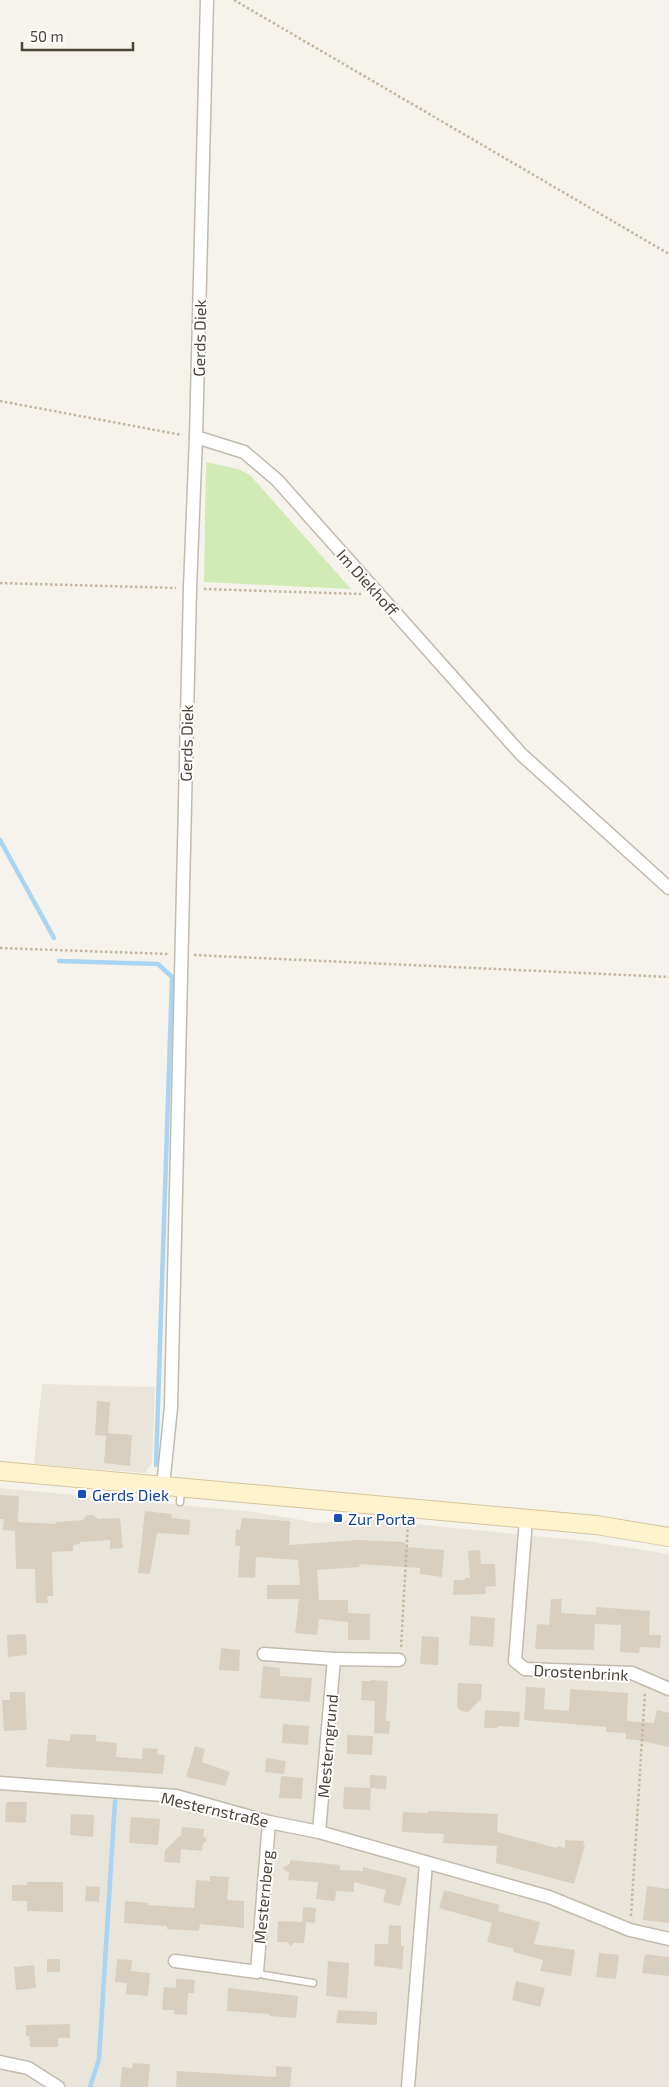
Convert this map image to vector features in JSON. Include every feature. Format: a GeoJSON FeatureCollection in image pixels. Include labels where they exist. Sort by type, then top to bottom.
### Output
{"type":"FeatureCollection","features":[{"type":"Feature","properties":{"kind":"main road"},"geometry":{"type":"LineString","coordinates":[[0,1471],[144,1491],[163,1486],[181,1495],[410,1509],[596,1525],[669,1537]]}},
{"type":"Feature","properties":{"kind":"street","name":"Gerds Diek"},"geometry":{"type":"LineString","coordinates":[[163,1486],[171,1407],[190,588],[196,437],[207,0]]}},
{"type":"Feature","properties":{"kind":"street","name":"Im Diekhoff"},"geometry":{"type":"LineString","coordinates":[[196,437],[244,452],[277,480],[521,754],[669,888]]}},
{"type":"Feature","properties":{"kind":"street","name":"Drostenbrink"},"geometry":{"type":"LineString","coordinates":[[526,1519],[515,1661],[525,1668],[632,1673],[669,1689]]}},
{"type":"Feature","properties":{"kind":"street"},"geometry":{"type":"LineString","coordinates":[[264,1654],[334,1659],[399,1660]]}},
{"type":"Feature","properties":{"kind":"street","name":"Mesterngrund"},"geometry":{"type":"LineString","coordinates":[[319,1832],[334,1659]]}},
{"type":"Feature","properties":{"kind":"street","name":"Mesternstraße"},"geometry":{"type":"LineString","coordinates":[[0,1782],[176,1796],[270,1822],[319,1832],[549,1897],[630,1930],[669,1939]]}},
{"type":"Feature","properties":{"kind":"street","name":"Mesternberg"},"geometry":{"type":"LineString","coordinates":[[257,1972],[270,1822]]}},
{"type":"Feature","properties":{"kind":"street"},"geometry":{"type":"LineString","coordinates":[[408,2087],[426,1863]]}},
{"type":"Feature","properties":{"kind":"street"},"geometry":{"type":"LineString","coordinates":[[175,1961],[257,1972]]}},
{"type":"Feature","properties":{"kind":"street"},"geometry":{"type":"LineString","coordinates":[[0,2062],[28,2068],[58,2087]]}},
{"type":"Feature","properties":{"kind":"lane"},"geometry":{"type":"LineString","coordinates":[[257,1972],[264,1975],[313,1983]]}},
{"type":"Feature","properties":{"kind":"path"},"geometry":{"type":"LineString","coordinates":[[234,0],[669,254]]}},
{"type":"Feature","properties":{"kind":"path"},"geometry":{"type":"LineString","coordinates":[[0,401],[196,437]]}},
{"type":"Feature","properties":{"kind":"path"},"geometry":{"type":"LineString","coordinates":[[0,584],[378,594]]}},
{"type":"Feature","properties":{"kind":"path"},"geometry":{"type":"LineString","coordinates":[[0,948],[183,954],[669,977]]}},
{"type":"Feature","properties":{"kind":"path"},"geometry":{"type":"LineString","coordinates":[[399,1660],[410,1509]]}},
{"type":"Feature","properties":{"kind":"path"},"geometry":{"type":"LineString","coordinates":[[630,1930],[646,1678]]}},
{"type":"Feature","properties":{"kind":"shaded area"},"geometry":{"type":"Polygon","coordinates":[[[42,1384],[155,1387],[152,1463],[145,1473],[34,1464],[42,1384]]]}},
{"type":"Feature","properties":{"kind":"shaded area"},"geometry":{"type":"Polygon","coordinates":[[[0,1488],[255,1512],[318,1523],[366,1519],[586,1541],[669,1554],[669,2087],[0,2087],[0,1488]]]}},
{"type":"Feature","properties":{"kind":"green space"},"geometry":{"type":"Polygon","coordinates":[[[206,462],[238,469],[250,475],[351,589],[204,582],[206,462]]]}},
{"type":"Feature","properties":{"kind":"building"},"geometry":{"type":"Polygon","coordinates":[[[97,1401],[110,1402],[108,1433],[132,1435],[130,1466],[104,1463],[106,1436],[95,1435],[97,1401]]]}},
{"type":"Feature","properties":{"kind":"building"},"geometry":{"type":"Polygon","coordinates":[[[0,1495],[19,1496],[18,1522],[56,1524],[55,1522],[83,1520],[87,1515],[93,1515],[98,1519],[120,1518],[123,1548],[110,1549],[110,1540],[80,1542],[80,1544],[73,1545],[73,1551],[52,1552],[53,1596],[47,1596],[48,1603],[36,1603],[35,1569],[16,1569],[15,1531],[3,1530],[4,1519],[0,1519],[0,1495]]]}},
{"type":"Feature","properties":{"kind":"building"},"geometry":{"type":"Polygon","coordinates":[[[145,1511],[172,1514],[171,1518],[190,1520],[189,1535],[157,1533],[150,1574],[138,1573],[145,1511]]]}},
{"type":"Feature","properties":{"kind":"building"},"geometry":{"type":"Polygon","coordinates":[[[242,1518],[290,1521],[289,1545],[357,1540],[405,1542],[405,1547],[444,1550],[442,1577],[420,1574],[420,1568],[359,1564],[360,1567],[317,1570],[319,1600],[348,1600],[348,1613],[370,1614],[370,1640],[348,1640],[348,1622],[319,1619],[317,1635],[295,1633],[299,1599],[267,1599],[267,1585],[300,1585],[298,1560],[256,1557],[255,1578],[238,1577],[240,1546],[235,1546],[236,1529],[240,1530],[242,1518]]]}},
{"type":"Feature","properties":{"kind":"building"},"geometry":{"type":"Polygon","coordinates":[[[480,1550],[481,1564],[495,1564],[496,1586],[485,1587],[486,1594],[453,1595],[454,1580],[470,1578],[468,1551],[480,1550]]]}},
{"type":"Feature","properties":{"kind":"building"},"geometry":{"type":"Polygon","coordinates":[[[551,1599],[562,1599],[561,1613],[596,1615],[596,1607],[650,1611],[649,1635],[661,1635],[660,1648],[640,1647],[639,1653],[620,1652],[621,1625],[595,1624],[594,1650],[535,1649],[537,1624],[549,1625],[551,1599]]]}},
{"type":"Feature","properties":{"kind":"building"},"geometry":{"type":"Polygon","coordinates":[[[471,1616],[495,1618],[493,1647],[469,1645],[471,1616]]]}},
{"type":"Feature","properties":{"kind":"building"},"geometry":{"type":"Polygon","coordinates":[[[26,1634],[27,1655],[8,1657],[7,1635],[26,1634]]]}},
{"type":"Feature","properties":{"kind":"building"},"geometry":{"type":"Polygon","coordinates":[[[422,1636],[439,1637],[438,1665],[420,1664],[422,1636]]]}},
{"type":"Feature","properties":{"kind":"building"},"geometry":{"type":"Polygon","coordinates":[[[221,1648],[240,1650],[239,1671],[219,1670],[221,1648]]]}},
{"type":"Feature","properties":{"kind":"building"},"geometry":{"type":"Polygon","coordinates":[[[263,1666],[280,1668],[280,1676],[312,1678],[310,1702],[260,1698],[263,1666]]]}},
{"type":"Feature","properties":{"kind":"building"},"geometry":{"type":"Polygon","coordinates":[[[362,1681],[388,1681],[386,1721],[390,1721],[389,1734],[374,1733],[375,1701],[361,1700],[362,1681]]]}},
{"type":"Feature","properties":{"kind":"building"},"geometry":{"type":"Polygon","coordinates":[[[458,1683],[482,1684],[481,1699],[468,1712],[461,1711],[457,1707],[458,1683]]]}},
{"type":"Feature","properties":{"kind":"building"},"geometry":{"type":"Polygon","coordinates":[[[526,1687],[545,1688],[544,1709],[569,1711],[570,1689],[628,1693],[627,1721],[654,1723],[657,1710],[669,1713],[669,1747],[626,1739],[626,1733],[606,1732],[606,1727],[524,1720],[526,1687]]]}},
{"type":"Feature","properties":{"kind":"building"},"geometry":{"type":"Polygon","coordinates":[[[10,1692],[25,1692],[27,1730],[4,1731],[2,1700],[10,1700],[10,1692]]]}},
{"type":"Feature","properties":{"kind":"building"},"geometry":{"type":"Polygon","coordinates":[[[485,1710],[520,1712],[519,1727],[497,1726],[497,1728],[484,1728],[485,1710]]]}},
{"type":"Feature","properties":{"kind":"building"},"geometry":{"type":"Polygon","coordinates":[[[283,1724],[309,1726],[308,1745],[282,1743],[283,1724]]]}},
{"type":"Feature","properties":{"kind":"building"},"geometry":{"type":"Polygon","coordinates":[[[71,1734],[96,1735],[96,1741],[117,1743],[116,1757],[142,1759],[143,1748],[158,1749],[157,1754],[165,1755],[163,1774],[46,1767],[48,1739],[70,1741],[71,1734]]]}},
{"type":"Feature","properties":{"kind":"building"},"geometry":{"type":"Polygon","coordinates":[[[347,1735],[373,1736],[372,1755],[347,1754],[347,1735]]]}},
{"type":"Feature","properties":{"kind":"building"},"geometry":{"type":"Polygon","coordinates":[[[195,1746],[205,1749],[202,1762],[230,1772],[225,1786],[186,1777],[195,1746]]]}},
{"type":"Feature","properties":{"kind":"building"},"geometry":{"type":"Polygon","coordinates":[[[266,1758],[286,1761],[284,1774],[265,1772],[266,1758]]]}},
{"type":"Feature","properties":{"kind":"building"},"geometry":{"type":"Polygon","coordinates":[[[370,1775],[387,1776],[386,1789],[370,1788],[370,1775]]]}},
{"type":"Feature","properties":{"kind":"building"},"geometry":{"type":"Polygon","coordinates":[[[281,1776],[303,1778],[302,1799],[279,1798],[281,1776]]]}},
{"type":"Feature","properties":{"kind":"building"},"geometry":{"type":"Polygon","coordinates":[[[344,1787],[371,1788],[370,1810],[343,1809],[344,1787]]]}},
{"type":"Feature","properties":{"kind":"building"},"geometry":{"type":"Polygon","coordinates":[[[6,1802],[27,1802],[26,1823],[5,1822],[6,1802]]]}},
{"type":"Feature","properties":{"kind":"building"},"geometry":{"type":"Polygon","coordinates":[[[428,1811],[498,1814],[497,1832],[557,1848],[557,1846],[565,1848],[565,1840],[584,1841],[583,1845],[585,1845],[574,1884],[496,1863],[497,1846],[443,1843],[444,1834],[402,1832],[403,1812],[428,1813],[428,1811]]]}},
{"type":"Feature","properties":{"kind":"building"},"geometry":{"type":"Polygon","coordinates":[[[71,1814],[94,1815],[93,1837],[70,1835],[71,1814]]]}},
{"type":"Feature","properties":{"kind":"building"},"geometry":{"type":"Polygon","coordinates":[[[131,1817],[160,1819],[158,1845],[129,1843],[131,1817]]]}},
{"type":"Feature","properties":{"kind":"building"},"geometry":{"type":"Polygon","coordinates":[[[182,1827],[204,1829],[203,1836],[207,1840],[203,1844],[202,1851],[181,1849],[180,1863],[164,1862],[165,1850],[181,1835],[182,1827]]]}},
{"type":"Feature","properties":{"kind":"building"},"geometry":{"type":"Polygon","coordinates":[[[290,1860],[340,1865],[340,1870],[363,1871],[363,1867],[407,1878],[400,1906],[383,1902],[386,1890],[354,1882],[354,1892],[336,1891],[335,1901],[316,1899],[318,1882],[288,1880],[289,1873],[282,1868],[290,1864],[290,1860]]]}},
{"type":"Feature","properties":{"kind":"building"},"geometry":{"type":"Polygon","coordinates":[[[210,1876],[229,1877],[227,1900],[244,1901],[244,1928],[200,1924],[199,1931],[167,1929],[167,1926],[124,1923],[125,1901],[148,1903],[148,1905],[194,1908],[196,1880],[210,1881],[210,1876]]]}},
{"type":"Feature","properties":{"kind":"building"},"geometry":{"type":"Polygon","coordinates":[[[27,1882],[63,1882],[63,1912],[27,1911],[27,1901],[12,1901],[12,1885],[27,1885],[27,1882]]]}},
{"type":"Feature","properties":{"kind":"building"},"geometry":{"type":"Polygon","coordinates":[[[86,1886],[100,1887],[99,1902],[85,1901],[86,1886]]]}},
{"type":"Feature","properties":{"kind":"building"},"geometry":{"type":"Polygon","coordinates":[[[647,1886],[669,1889],[669,1923],[643,1920],[647,1886]]]}},
{"type":"Feature","properties":{"kind":"building"},"geometry":{"type":"Polygon","coordinates":[[[444,1890],[500,1905],[498,1911],[540,1922],[534,1944],[575,1950],[571,1976],[540,1971],[543,1960],[513,1952],[514,1949],[487,1942],[492,1923],[439,1908],[444,1890]]]}},
{"type":"Feature","properties":{"kind":"building"},"geometry":{"type":"Polygon","coordinates":[[[303,1907],[316,1908],[315,1923],[304,1922],[306,1923],[304,1943],[294,1943],[291,1946],[287,1942],[277,1942],[278,1921],[302,1922],[303,1907]]]}},
{"type":"Feature","properties":{"kind":"building"},"geometry":{"type":"Polygon","coordinates":[[[389,1925],[401,1926],[401,1946],[404,1946],[402,1969],[374,1966],[375,1944],[388,1944],[389,1925]]]}},
{"type":"Feature","properties":{"kind":"building"},"geometry":{"type":"Polygon","coordinates":[[[599,1953],[619,1955],[616,1979],[596,1977],[599,1953]]]}},
{"type":"Feature","properties":{"kind":"building"},"geometry":{"type":"Polygon","coordinates":[[[645,1954],[669,1957],[669,1976],[642,1973],[645,1954]]]}},
{"type":"Feature","properties":{"kind":"building"},"geometry":{"type":"Polygon","coordinates":[[[47,1959],[60,1959],[60,1972],[47,1972],[47,1959]]]}},
{"type":"Feature","properties":{"kind":"building"},"geometry":{"type":"Polygon","coordinates":[[[117,1959],[132,1960],[131,1971],[150,1973],[148,1996],[126,1994],[127,1983],[115,1982],[117,1959]]]}},
{"type":"Feature","properties":{"kind":"building"},"geometry":{"type":"Polygon","coordinates":[[[328,1961],[349,1963],[347,1998],[326,1996],[328,1961]]]}},
{"type":"Feature","properties":{"kind":"building"},"geometry":{"type":"Polygon","coordinates":[[[34,1965],[36,1988],[16,1990],[14,1967],[34,1965]]]}},
{"type":"Feature","properties":{"kind":"building"},"geometry":{"type":"Polygon","coordinates":[[[176,1979],[195,1980],[194,1993],[188,1993],[187,2015],[174,2014],[174,2010],[162,2010],[164,1987],[176,1988],[176,1979]]]}},
{"type":"Feature","properties":{"kind":"building"},"geometry":{"type":"Polygon","coordinates":[[[516,1981],[545,1988],[540,2007],[512,2000],[516,1981]]]}},
{"type":"Feature","properties":{"kind":"building"},"geometry":{"type":"Polygon","coordinates":[[[228,1988],[298,1996],[296,2018],[227,2011],[228,1988]]]}},
{"type":"Feature","properties":{"kind":"building"},"geometry":{"type":"Polygon","coordinates":[[[338,2010],[377,2012],[377,2025],[336,2023],[338,2010]]]}},
{"type":"Feature","properties":{"kind":"building"},"geometry":{"type":"Polygon","coordinates":[[[70,2024],[70,2038],[58,2038],[58,2047],[30,2047],[29,2036],[26,2036],[26,2025],[70,2024]]]}},
{"type":"Feature","properties":{"kind":"building"},"geometry":{"type":"Polygon","coordinates":[[[133,2063],[150,2064],[148,2087],[120,2087],[122,2067],[132,2068],[133,2063]]]}},
{"type":"Feature","properties":{"kind":"building"},"geometry":{"type":"Polygon","coordinates":[[[276,2066],[292,2067],[290,2087],[176,2087],[177,2071],[276,2077],[276,2066]]]}},
{"type":"Feature","properties":{"kind":"waterway"},"geometry":{"type":"LineString","coordinates":[[0,840],[54,938]]}},
{"type":"Feature","properties":{"kind":"waterway"},"geometry":{"type":"LineString","coordinates":[[59,961],[158,964],[172,977],[156,1465]]}},
{"type":"Feature","properties":{"kind":"waterway"},"geometry":{"type":"LineString","coordinates":[[90,2087],[99,2059],[115,1801]]}},
{"type":"Feature","properties":{"kind":"place","name":"Gerds Diek"},"geometry":{"type":"Point","coordinates":[82,1494]}},
{"type":"Feature","properties":{"kind":"place","name":"Zur Porta"},"geometry":{"type":"Point","coordinates":[338,1518]}}]}
